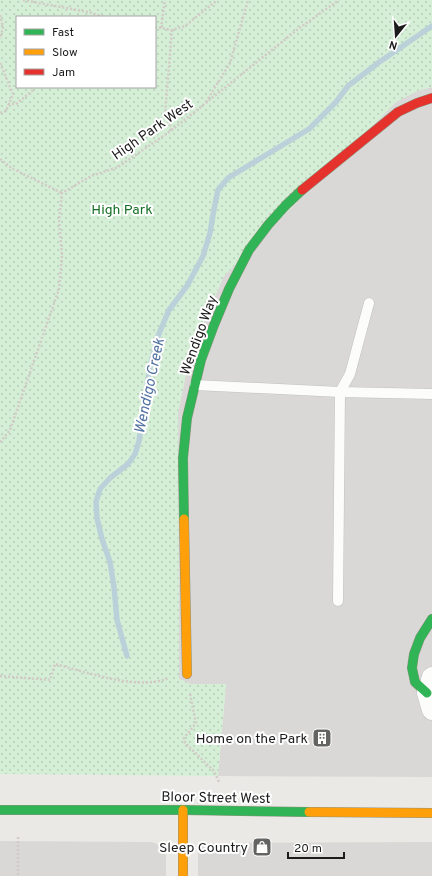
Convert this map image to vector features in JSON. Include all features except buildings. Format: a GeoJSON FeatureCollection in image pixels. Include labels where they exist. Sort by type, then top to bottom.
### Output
{"type":"FeatureCollection","features":[{"type":"Feature","properties":{"kind":"street","name":"Wendigo Way"},"geometry":{"type":"LineString","coordinates":[[187,674],[182,491],[183,458],[187,418],[201,360],[229,289],[250,250],[268,225],[305,187],[398,112],[432,98]]}},
{"type":"Feature","properties":{"kind":"street"},"geometry":{"type":"LineString","coordinates":[[430,693],[415,682],[412,668],[414,654],[420,638],[432,619]]}},
{"type":"Feature","properties":{"kind":"street","name":"Bloor Street West"},"geometry":{"type":"LineString","coordinates":[[0,810],[183,810],[432,813]]}},
{"type":"Feature","properties":{"kind":"street"},"geometry":{"type":"LineString","coordinates":[[183,810],[183,876]]}},
{"type":"Feature","properties":{"kind":"lane"},"geometry":{"type":"LineString","coordinates":[[338,601],[340,392],[350,374],[369,303]]}},
{"type":"Feature","properties":{"kind":"lane"},"geometry":{"type":"LineString","coordinates":[[194,385],[340,392],[432,394]]}},
{"type":"Feature","properties":{"kind":"path"},"geometry":{"type":"LineString","coordinates":[[23,0],[88,12],[101,16]]}},
{"type":"Feature","properties":{"kind":"path"},"geometry":{"type":"LineString","coordinates":[[161,28],[165,0]]}},
{"type":"Feature","properties":{"kind":"path"},"geometry":{"type":"LineString","coordinates":[[156,28],[172,30],[185,26],[216,0]]}},
{"type":"Feature","properties":{"kind":"path"},"geometry":{"type":"LineString","coordinates":[[204,104],[230,63],[248,0]]}},
{"type":"Feature","properties":{"kind":"path","name":"High Park West"},"geometry":{"type":"LineString","coordinates":[[62,193],[91,176],[118,167],[172,130],[298,29],[339,0]]}},
{"type":"Feature","properties":{"kind":"path"},"geometry":{"type":"LineString","coordinates":[[0,15],[3,27],[0,38]]}},
{"type":"Feature","properties":{"kind":"path"},"geometry":{"type":"LineString","coordinates":[[172,30],[165,114],[172,130]]}},
{"type":"Feature","properties":{"kind":"path"},"geometry":{"type":"LineString","coordinates":[[0,62],[13,94],[6,111],[0,113]]}},
{"type":"Feature","properties":{"kind":"path"},"geometry":{"type":"LineString","coordinates":[[8,104],[16,104],[32,91],[34,88]]}},
{"type":"Feature","properties":{"kind":"path"},"geometry":{"type":"LineString","coordinates":[[0,159],[13,169],[62,193],[59,220],[62,255],[59,289],[10,430],[0,442]]}},
{"type":"Feature","properties":{"kind":"path"},"geometry":{"type":"LineString","coordinates":[[0,676],[50,680],[55,664],[122,681],[147,682],[164,680],[175,675],[187,674]]}},
{"type":"Feature","properties":{"kind":"path"},"geometry":{"type":"LineString","coordinates":[[189,691],[196,723],[184,738],[185,743],[214,771],[219,782]]}},
{"type":"Feature","properties":{"kind":"path"},"geometry":{"type":"LineString","coordinates":[[18,837],[18,876]]}},
{"type":"Feature","properties":{"kind":"shaded area"},"geometry":{"type":"Polygon","coordinates":[[[432,87],[432,777],[218,776],[226,684],[191,684],[179,679],[178,412],[188,365],[204,321],[224,276],[396,101],[417,91],[432,87]]]}},
{"type":"Feature","properties":{"kind":"shaded area"},"geometry":{"type":"Polygon","coordinates":[[[0,841],[151,842],[161,845],[166,856],[166,876],[0,876],[0,841]]]}},
{"type":"Feature","properties":{"kind":"shaded area"},"geometry":{"type":"Polygon","coordinates":[[[432,842],[432,876],[198,876],[198,851],[205,843],[432,842]]]}},
{"type":"Feature","properties":{"kind":"green space","name":"High Park"},"geometry":{"type":"Polygon","coordinates":[[[0,0],[432,0],[432,87],[417,91],[396,102],[224,276],[204,321],[188,365],[178,412],[179,679],[191,684],[226,684],[218,776],[0,774],[0,0]]]}},
{"type":"Feature","properties":{"kind":"waterway","name":"Wendigo Creek"},"geometry":{"type":"LineString","coordinates":[[127,656],[117,620],[110,562],[97,518],[96,502],[100,489],[110,478],[128,464],[135,454],[139,441],[150,366],[158,336],[169,310],[187,286],[203,256],[210,233],[218,190],[228,178],[309,129],[336,102],[348,86],[378,63],[432,26]]}},
{"type":"Feature","properties":{"kind":"traffic: fast"},"geometry":{"type":"LineString","coordinates":[[184,519],[183,458],[187,418],[201,360],[229,289],[249,250],[268,225],[302,190]]}},
{"type":"Feature","properties":{"kind":"traffic: fast"},"geometry":{"type":"LineString","coordinates":[[427,693],[415,682],[412,668],[414,654],[420,638],[432,619]]}},
{"type":"Feature","properties":{"kind":"traffic: fast"},"geometry":{"type":"LineString","coordinates":[[0,810],[309,812]]}},
{"type":"Feature","properties":{"kind":"traffic: slow"},"geometry":{"type":"LineString","coordinates":[[184,519],[187,674]]}},
{"type":"Feature","properties":{"kind":"traffic: slow"},"geometry":{"type":"LineString","coordinates":[[183,810],[183,876]]}},
{"type":"Feature","properties":{"kind":"traffic: slow"},"geometry":{"type":"LineString","coordinates":[[309,812],[432,813]]}},
{"type":"Feature","properties":{"kind":"traffic: jam"},"geometry":{"type":"LineString","coordinates":[[302,190],[398,112],[432,98]]}},
{"type":"Feature","properties":{"kind":"place","name":"Home on the Park"},"geometry":{"type":"Point","coordinates":[322,738]}},
{"type":"Feature","properties":{"kind":"place","name":"Sleep Country"},"geometry":{"type":"Point","coordinates":[262,847]}}]}
